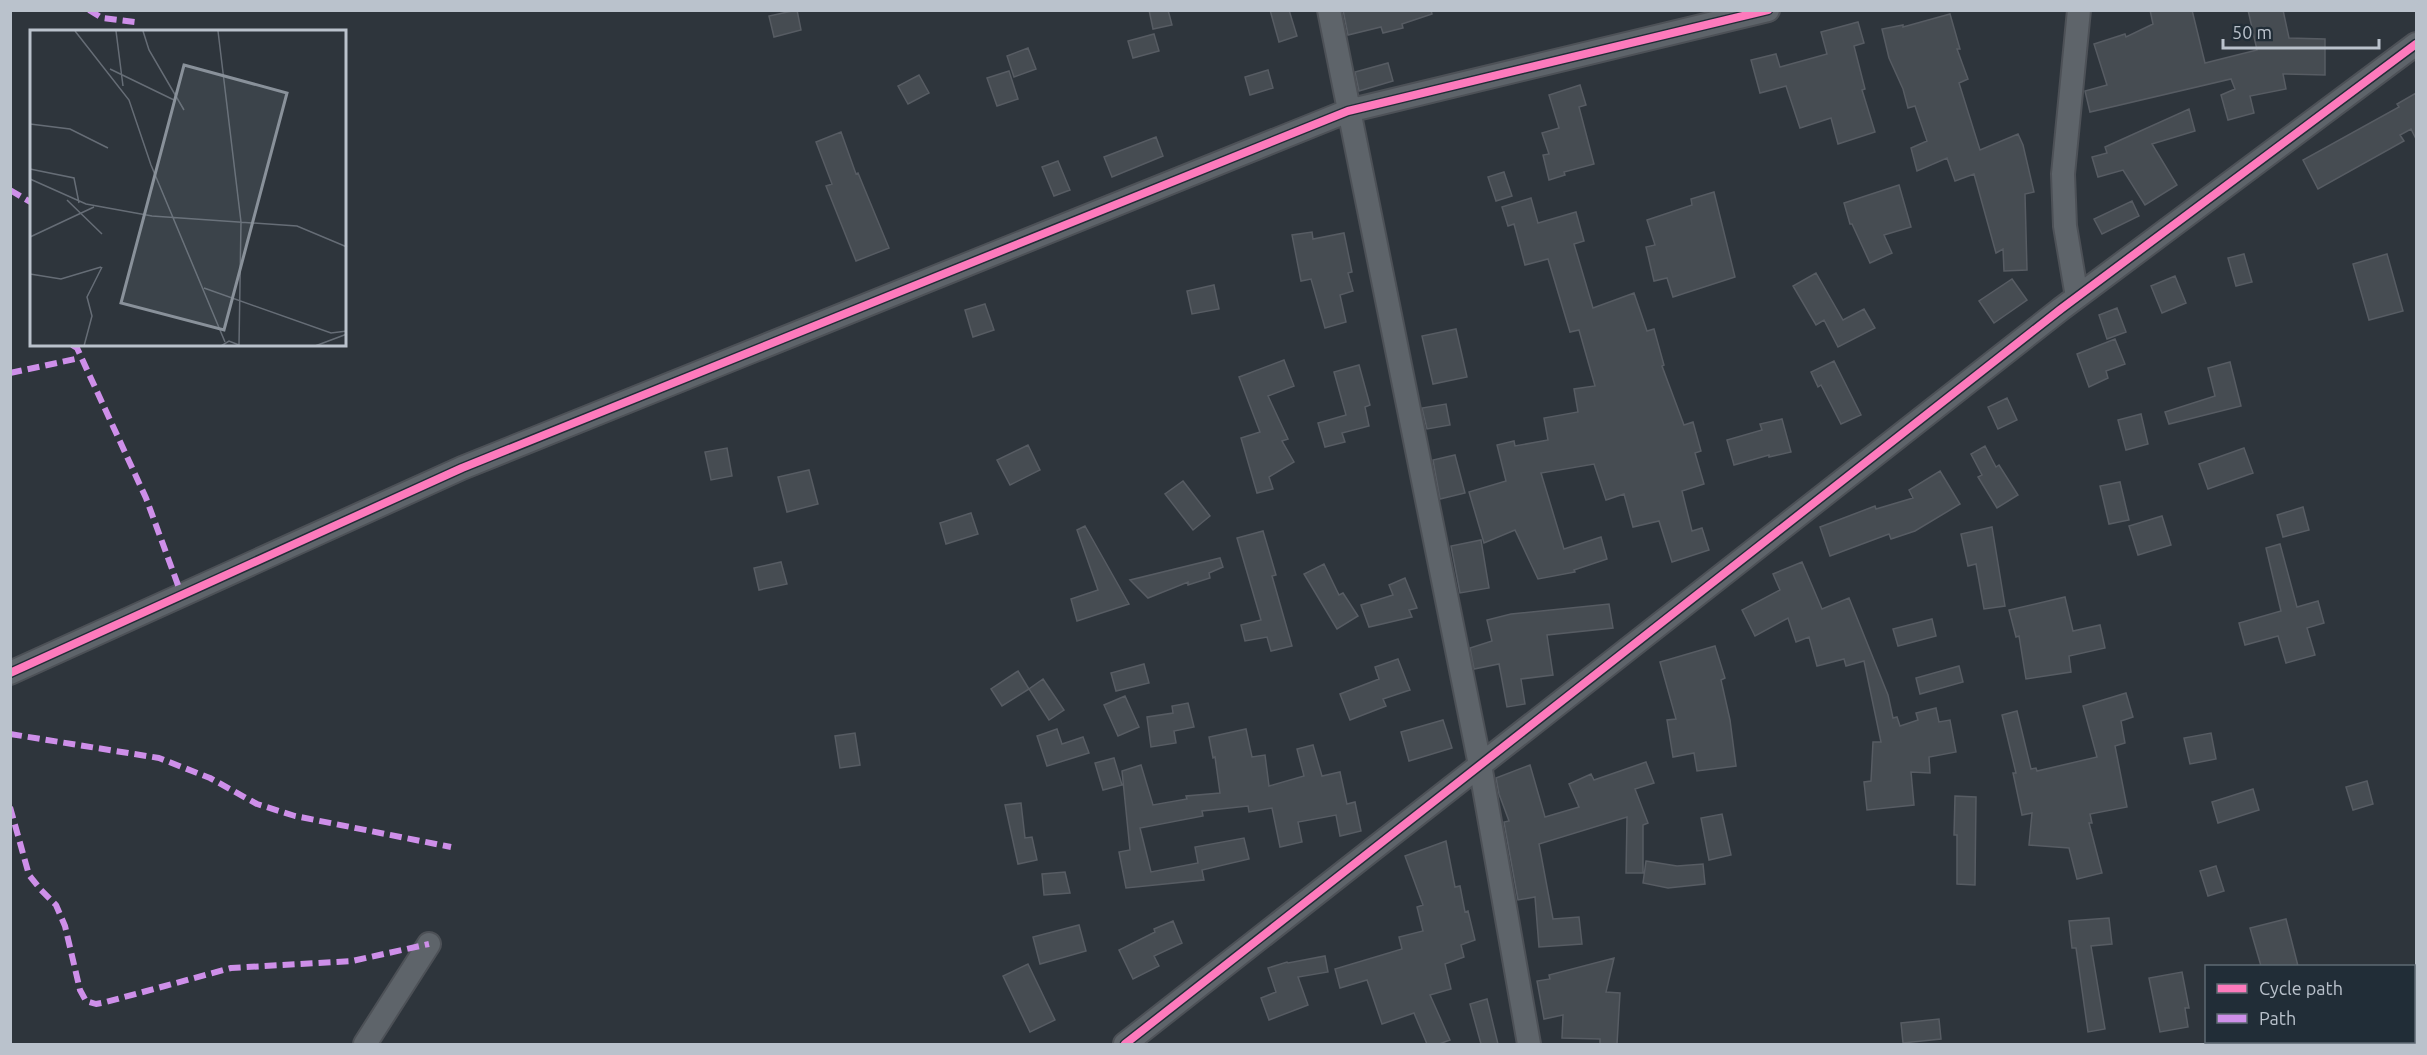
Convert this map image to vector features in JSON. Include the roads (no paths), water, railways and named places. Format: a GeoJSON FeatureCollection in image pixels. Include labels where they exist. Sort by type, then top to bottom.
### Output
{"type":"FeatureCollection","features":[{"type":"Feature","properties":{"kind":"street"},"geometry":{"type":"LineString","coordinates":[[1329,10],[1480,765],[1529,1044]]}},
{"type":"Feature","properties":{"kind":"street"},"geometry":{"type":"LineString","coordinates":[[10,673],[462,468],[1348,111],[1768,10]]}},
{"type":"Feature","properties":{"kind":"street"},"geometry":{"type":"LineString","coordinates":[[2077,297],[2065,226],[2063,174],[2079,10]]}},
{"type":"Feature","properties":{"kind":"street"},"geometry":{"type":"LineString","coordinates":[[1125,1044],[2077,297],[2416,44]]}},
{"type":"Feature","properties":{"kind":"street"},"geometry":{"type":"LineString","coordinates":[[365,1044],[429,944]]}}]}
